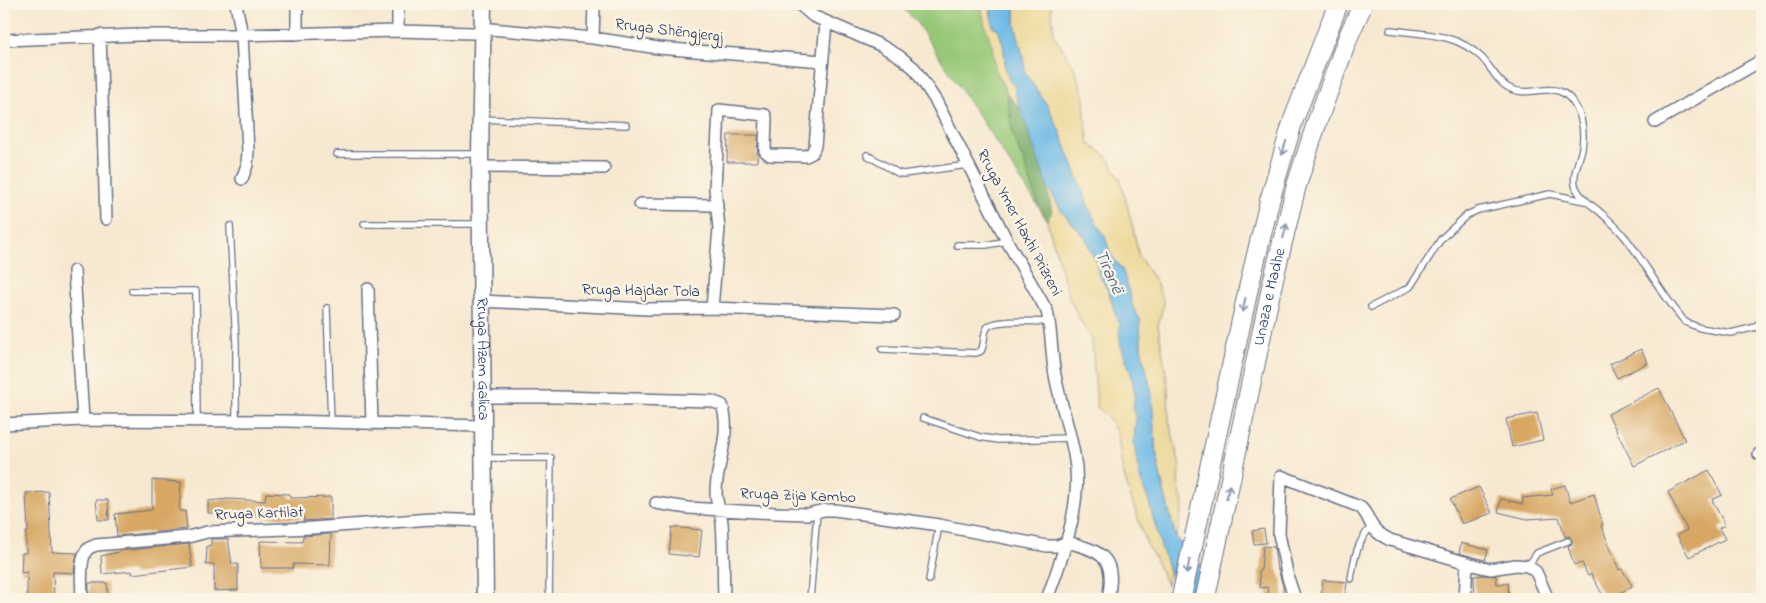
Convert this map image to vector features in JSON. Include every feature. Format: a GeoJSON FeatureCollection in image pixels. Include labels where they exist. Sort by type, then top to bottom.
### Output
{"type":"FeatureCollection","features":[{"type":"Feature","properties":{"kind":"highway"},"geometry":{"type":"LineString","coordinates":[[1292,121],[1298,76],[1309,44],[1327,4]]}},
{"type":"Feature","properties":{"kind":"highway","name":"Unaza e Madhe"},"geometry":{"type":"LineString","coordinates":[[1181,599],[1248,286],[1270,199],[1292,121],[1338,4]]}},
{"type":"Feature","properties":{"kind":"highway","name":"Unaza e Madhe"},"geometry":{"type":"LineString","coordinates":[[1205,599],[1296,187],[1317,122],[1349,35],[1363,4]]}},
{"type":"Feature","properties":{"kind":"highway"},"geometry":{"type":"LineString","coordinates":[[1317,122],[1334,100],[1375,4]]}},
{"type":"Feature","properties":{"kind":"main road","name":"Rruga Azem Galica"},"geometry":{"type":"LineString","coordinates":[[483,4],[480,224],[485,599]]}},
{"type":"Feature","properties":{"kind":"street"},"geometry":{"type":"LineString","coordinates":[[236,4],[242,35],[248,151],[247,165],[242,179]]}},
{"type":"Feature","properties":{"kind":"street"},"geometry":{"type":"LineString","coordinates":[[297,4],[297,34]]}},
{"type":"Feature","properties":{"kind":"street"},"geometry":{"type":"LineString","coordinates":[[398,4],[398,31]]}},
{"type":"Feature","properties":{"kind":"street"},"geometry":{"type":"LineString","coordinates":[[593,38],[594,4]]}},
{"type":"Feature","properties":{"kind":"street","name":"Rruga Ymer Haxhi Prizreni"},"geometry":{"type":"LineString","coordinates":[[799,4],[813,16],[880,45],[899,56],[914,68],[936,100],[1007,242],[1048,311],[1055,377],[1074,454],[1076,471],[1073,510],[1067,542]]}},
{"type":"Feature","properties":{"kind":"street"},"geometry":{"type":"LineString","coordinates":[[712,308],[719,229],[715,188],[719,110],[765,116],[765,147],[770,155],[809,155],[815,146],[826,23]]}},
{"type":"Feature","properties":{"kind":"street","name":"Rruga Shëngjergj"},"geometry":{"type":"LineString","coordinates":[[4,40],[100,36],[398,31],[473,34],[491,29],[593,38],[658,48],[822,61]]}},
{"type":"Feature","properties":{"kind":"street"},"geometry":{"type":"LineString","coordinates":[[100,36],[106,219]]}},
{"type":"Feature","properties":{"kind":"street"},"geometry":{"type":"LineString","coordinates":[[1655,122],[1762,60]]}},
{"type":"Feature","properties":{"kind":"street"},"geometry":{"type":"LineString","coordinates":[[480,160],[604,168]]}},
{"type":"Feature","properties":{"kind":"street"},"geometry":{"type":"LineString","coordinates":[[640,204],[717,205]]}},
{"type":"Feature","properties":{"kind":"street"},"geometry":{"type":"LineString","coordinates":[[74,271],[83,420]]}},
{"type":"Feature","properties":{"kind":"street"},"geometry":{"type":"LineString","coordinates":[[368,289],[372,424]]}},
{"type":"Feature","properties":{"kind":"street","name":"Rruga Hajdar Tola"},"geometry":{"type":"LineString","coordinates":[[481,302],[894,315]]}},
{"type":"Feature","properties":{"kind":"street","name":"Rruga Zija Kambo"},"geometry":{"type":"LineString","coordinates":[[482,397],[620,398],[717,402],[722,405],[724,411],[725,430],[717,474],[716,494],[719,509],[808,514],[824,510],[835,510],[939,525],[1047,546],[1057,546],[1067,542]]}},
{"type":"Feature","properties":{"kind":"street"},"geometry":{"type":"LineString","coordinates":[[4,424],[83,420],[482,426]]}},
{"type":"Feature","properties":{"kind":"street"},"geometry":{"type":"LineString","coordinates":[[1295,599],[1288,578],[1279,534],[1281,476],[1360,507],[1365,511],[1372,526],[1380,535],[1390,540],[1467,564],[1490,569],[1516,565],[1528,566],[1536,572],[1548,599]]}},
{"type":"Feature","properties":{"kind":"street"},"geometry":{"type":"LineString","coordinates":[[656,503],[688,508],[719,509],[722,521],[724,599]]}},
{"type":"Feature","properties":{"kind":"street","name":"Rruga Kartilat"},"geometry":{"type":"LineString","coordinates":[[82,599],[81,572],[84,554],[88,549],[96,545],[188,537],[207,532],[312,528],[431,520],[484,520]]}},
{"type":"Feature","properties":{"kind":"street"},"geometry":{"type":"LineString","coordinates":[[1047,599],[1067,542],[1086,547],[1105,558],[1111,576],[1108,599]]}},
{"type":"Feature","properties":{"kind":"street"},"geometry":{"type":"LineString","coordinates":[[1465,599],[1467,564]]}},
{"type":"Feature","properties":{"kind":"lane"},"geometry":{"type":"LineString","coordinates":[[1390,30],[1421,33],[1458,40],[1482,58],[1500,82],[1508,88],[1517,92],[1546,89],[1559,90],[1570,97],[1579,111],[1583,127],[1582,148],[1575,176],[1575,187],[1585,200],[1612,222],[1626,238],[1671,305],[1685,322],[1700,328],[1730,333],[1761,326]]}},
{"type":"Feature","properties":{"kind":"lane"},"geometry":{"type":"LineString","coordinates":[[480,120],[626,124]]}},
{"type":"Feature","properties":{"kind":"lane"},"geometry":{"type":"LineString","coordinates":[[337,154],[480,160]]}},
{"type":"Feature","properties":{"kind":"lane"},"geometry":{"type":"LineString","coordinates":[[866,155],[903,174],[968,165]]}},
{"type":"Feature","properties":{"kind":"lane"},"geometry":{"type":"LineString","coordinates":[[1371,307],[1410,287],[1441,239],[1467,215],[1478,210],[1550,194],[1585,200]]}},
{"type":"Feature","properties":{"kind":"lane"},"geometry":{"type":"LineString","coordinates":[[364,224],[480,224]]}},
{"type":"Feature","properties":{"kind":"lane"},"geometry":{"type":"LineString","coordinates":[[230,226],[236,343],[236,421]]}},
{"type":"Feature","properties":{"kind":"lane"},"geometry":{"type":"LineString","coordinates":[[957,245],[986,245],[1007,242]]}},
{"type":"Feature","properties":{"kind":"lane"},"geometry":{"type":"LineString","coordinates":[[132,291],[196,291],[197,421]]}},
{"type":"Feature","properties":{"kind":"lane"},"geometry":{"type":"LineString","coordinates":[[327,308],[331,423]]}},
{"type":"Feature","properties":{"kind":"lane"},"geometry":{"type":"LineString","coordinates":[[882,349],[976,353],[981,351],[984,346],[987,327],[991,324],[1004,322],[1050,322]]}},
{"type":"Feature","properties":{"kind":"lane"},"geometry":{"type":"LineString","coordinates":[[923,418],[980,437],[998,440],[1070,438]]}},
{"type":"Feature","properties":{"kind":"lane"},"geometry":{"type":"LineString","coordinates":[[482,458],[551,458],[549,599]]}},
{"type":"Feature","properties":{"kind":"lane"},"geometry":{"type":"LineString","coordinates":[[810,599],[817,512]]}},
{"type":"Feature","properties":{"kind":"lane"},"geometry":{"type":"LineString","coordinates":[[929,580],[939,525]]}},
{"type":"Feature","properties":{"kind":"lane"},"geometry":{"type":"LineString","coordinates":[[1351,579],[1353,562],[1363,535],[1372,526]]}},
{"type":"Feature","properties":{"kind":"lane"},"geometry":{"type":"LineString","coordinates":[[1528,566],[1537,553],[1568,541]]}},
{"type":"Feature","properties":{"kind":"green space"},"geometry":{"type":"Polygon","coordinates":[[[907,4],[981,4],[985,26],[992,45],[995,68],[1007,94],[1013,137],[1024,162],[1040,209],[915,20],[905,11],[907,4]]]}},
{"type":"Feature","properties":{"kind":"green space"},"geometry":{"type":"Polygon","coordinates":[[[1007,94],[1021,109],[1047,185],[1052,212],[1047,221],[1040,209],[1024,162],[1013,137],[1007,94]]]}},
{"type":"Feature","properties":{"kind":"sand"},"geometry":{"type":"Polygon","coordinates":[[[981,4],[990,4],[991,16],[1004,47],[1005,70],[1014,84],[1021,109],[1007,94],[995,68],[992,45],[985,26],[981,4]]]}},
{"type":"Feature","properties":{"kind":"sand"},"geometry":{"type":"Polygon","coordinates":[[[1015,4],[1051,4],[1054,36],[1074,67],[1084,95],[1089,144],[1107,156],[1120,179],[1139,257],[1155,280],[1164,303],[1158,325],[1168,387],[1169,420],[1180,466],[1178,482],[1183,504],[1176,538],[1159,470],[1153,425],[1152,395],[1141,347],[1140,319],[1134,310],[1123,271],[1111,255],[1105,237],[1091,213],[1060,132],[1047,105],[1025,73],[1015,24],[1015,4]]]}},
{"type":"Feature","properties":{"kind":"sand"},"geometry":{"type":"Polygon","coordinates":[[[1047,185],[1062,212],[1086,238],[1096,260],[1099,273],[1109,292],[1117,320],[1121,325],[1121,345],[1131,373],[1135,395],[1133,408],[1136,417],[1134,441],[1137,463],[1169,571],[1167,585],[1154,556],[1148,548],[1130,495],[1122,469],[1118,435],[1110,420],[1097,407],[1092,339],[1070,300],[1047,221],[1052,212],[1047,185]]]}},
{"type":"Feature","properties":{"kind":"water","name":"Tiranë"},"geometry":{"type":"Polygon","coordinates":[[[990,4],[1015,4],[1015,24],[1025,73],[1047,105],[1060,132],[1091,213],[1105,237],[1111,255],[1123,271],[1134,310],[1140,319],[1141,347],[1152,395],[1155,445],[1170,516],[1176,538],[1201,565],[1210,562],[1210,599],[1182,599],[1175,582],[1173,582],[1149,502],[1141,482],[1137,463],[1134,441],[1136,417],[1133,408],[1135,395],[1131,373],[1121,346],[1119,332],[1121,325],[1117,320],[1109,292],[1098,273],[1096,260],[1086,238],[1062,212],[1047,185],[1016,96],[1014,85],[1008,78],[1003,45],[998,29],[993,27],[990,4]]]}},
{"type":"Feature","properties":{"kind":"building"},"geometry":{"type":"Polygon","coordinates":[[[728,135],[758,135],[757,162],[727,162],[728,135]]]}},
{"type":"Feature","properties":{"kind":"building"},"geometry":{"type":"Polygon","coordinates":[[[1641,349],[1648,363],[1617,378],[1610,364],[1641,349]]]}},
{"type":"Feature","properties":{"kind":"building"},"geometry":{"type":"Polygon","coordinates":[[[1659,388],[1685,440],[1634,466],[1608,414],[1659,388]]]}},
{"type":"Feature","properties":{"kind":"building"},"geometry":{"type":"Polygon","coordinates":[[[1537,413],[1543,440],[1512,447],[1506,419],[1537,413]]]}},
{"type":"Feature","properties":{"kind":"building"},"geometry":{"type":"Polygon","coordinates":[[[1709,470],[1722,495],[1712,500],[1725,525],[1719,528],[1725,539],[1689,557],[1677,535],[1687,530],[1668,492],[1709,470]]]}},
{"type":"Feature","properties":{"kind":"building"},"geometry":{"type":"Polygon","coordinates":[[[152,480],[181,482],[179,511],[185,511],[187,529],[117,536],[115,514],[152,510],[152,480]]]}},
{"type":"Feature","properties":{"kind":"building"},"geometry":{"type":"Polygon","coordinates":[[[1565,485],[1570,502],[1594,494],[1603,525],[1601,525],[1619,570],[1622,569],[1632,586],[1610,599],[1605,599],[1591,574],[1588,576],[1582,563],[1574,565],[1568,546],[1572,544],[1572,540],[1569,536],[1565,537],[1559,517],[1527,519],[1498,512],[1501,499],[1523,504],[1522,498],[1553,495],[1551,489],[1565,485]]]}},
{"type":"Feature","properties":{"kind":"building"},"geometry":{"type":"Polygon","coordinates":[[[1479,487],[1492,513],[1462,524],[1450,499],[1479,487]]]}},
{"type":"Feature","properties":{"kind":"building"},"geometry":{"type":"Polygon","coordinates":[[[49,492],[52,552],[77,553],[74,573],[53,572],[54,599],[27,599],[27,572],[21,573],[22,553],[26,553],[26,532],[28,532],[26,493],[49,492]]]}},
{"type":"Feature","properties":{"kind":"building"},"geometry":{"type":"Polygon","coordinates":[[[266,493],[289,494],[290,498],[331,497],[331,519],[304,521],[304,518],[247,516],[247,520],[226,520],[227,513],[208,513],[208,501],[228,499],[265,501],[266,493]]]}},
{"type":"Feature","properties":{"kind":"building"},"geometry":{"type":"Polygon","coordinates":[[[96,500],[108,500],[109,520],[98,520],[96,500]]]}},
{"type":"Feature","properties":{"kind":"building"},"geometry":{"type":"Polygon","coordinates":[[[672,527],[702,530],[699,557],[669,554],[672,527]]]}},
{"type":"Feature","properties":{"kind":"building"},"geometry":{"type":"Polygon","coordinates":[[[1264,529],[1266,543],[1254,544],[1252,531],[1264,529]]]}},
{"type":"Feature","properties":{"kind":"building"},"geometry":{"type":"Polygon","coordinates":[[[331,534],[330,565],[293,564],[293,568],[261,568],[260,541],[302,542],[303,536],[331,534]]]}},
{"type":"Feature","properties":{"kind":"building"},"geometry":{"type":"Polygon","coordinates":[[[211,539],[228,539],[232,564],[238,564],[238,590],[214,591],[214,564],[206,565],[207,546],[211,545],[211,539]]]}},
{"type":"Feature","properties":{"kind":"building"},"geometry":{"type":"Polygon","coordinates":[[[1461,543],[1488,550],[1485,560],[1459,553],[1461,543]]]}},
{"type":"Feature","properties":{"kind":"building"},"geometry":{"type":"Polygon","coordinates":[[[189,544],[192,567],[132,574],[132,571],[102,574],[101,556],[119,551],[189,544]]]}},
{"type":"Feature","properties":{"kind":"building"},"geometry":{"type":"Polygon","coordinates":[[[1263,546],[1274,547],[1277,569],[1283,586],[1283,599],[1269,599],[1267,587],[1260,588],[1259,570],[1261,570],[1263,546]]]}},
{"type":"Feature","properties":{"kind":"building"},"geometry":{"type":"Polygon","coordinates":[[[1474,576],[1496,576],[1497,584],[1508,583],[1509,599],[1475,599],[1474,576]]]}},
{"type":"Feature","properties":{"kind":"building"},"geometry":{"type":"Polygon","coordinates":[[[1323,580],[1347,582],[1345,599],[1321,599],[1323,580]]]}},
{"type":"Feature","properties":{"kind":"building"},"geometry":{"type":"Polygon","coordinates":[[[89,583],[107,583],[108,599],[89,599],[89,583]]]}}]}
